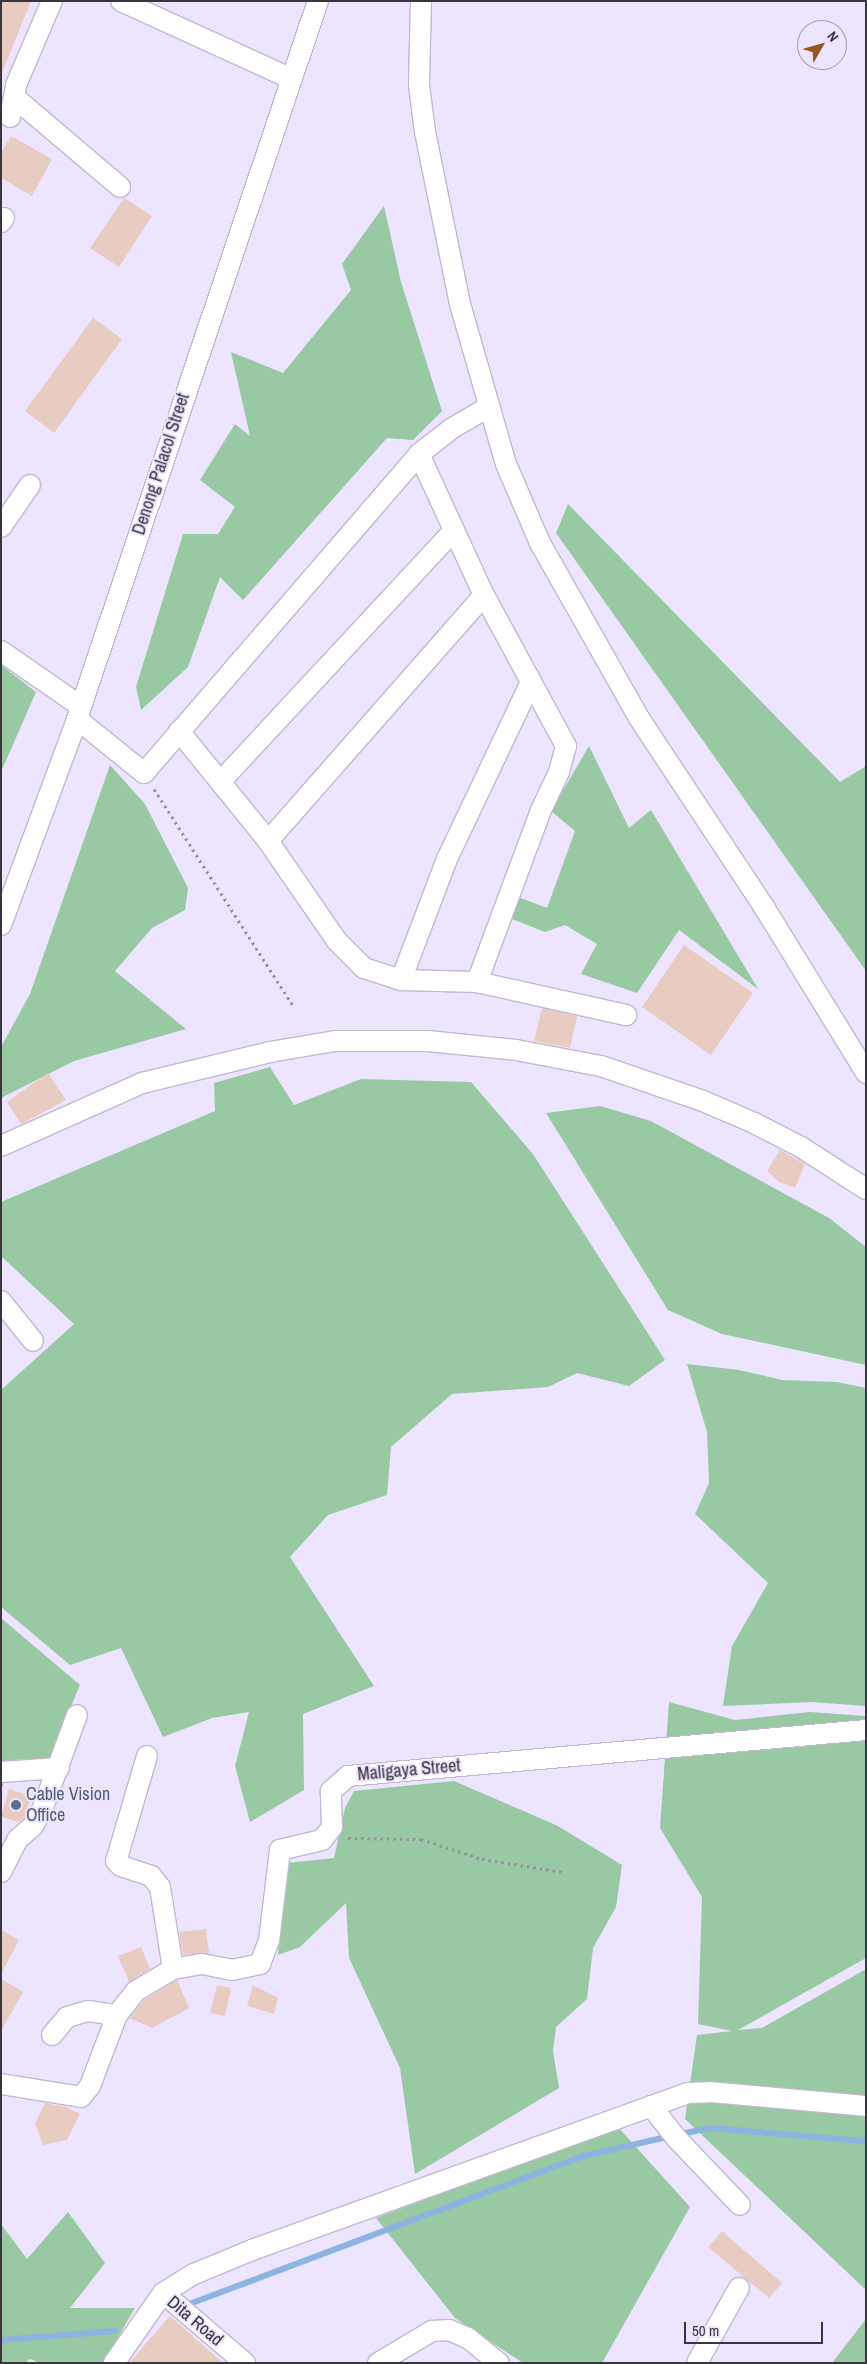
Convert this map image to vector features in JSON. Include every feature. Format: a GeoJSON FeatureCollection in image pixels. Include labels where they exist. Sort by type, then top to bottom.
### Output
{"type":"FeatureCollection","features":[{"type":"Feature","properties":{"kind":"street"},"geometry":{"type":"LineString","coordinates":[[10,117],[10,88],[52,1]]}},
{"type":"Feature","properties":{"kind":"street"},"geometry":{"type":"LineString","coordinates":[[121,1],[290,78]]}},
{"type":"Feature","properties":{"kind":"street","name":"Denong Palacol Street"},"geometry":{"type":"LineString","coordinates":[[1,925],[79,712],[248,211],[290,78],[318,1]]}},
{"type":"Feature","properties":{"kind":"street"},"geometry":{"type":"LineString","coordinates":[[421,1],[419,85],[425,132],[460,304],[488,408],[506,464],[540,543],[639,718],[764,907],[866,1073]]}},
{"type":"Feature","properties":{"kind":"street"},"geometry":{"type":"LineString","coordinates":[[10,88],[120,187]]}},
{"type":"Feature","properties":{"kind":"street"},"geometry":{"type":"LineString","coordinates":[[1,651],[79,712],[144,773],[419,454],[451,429],[488,408]]}},
{"type":"Feature","properties":{"kind":"street"},"geometry":{"type":"LineString","coordinates":[[419,454],[484,595],[566,746],[559,772],[541,810],[477,982]]}},
{"type":"Feature","properties":{"kind":"street"},"geometry":{"type":"LineString","coordinates":[[1,527],[30,485]]}},
{"type":"Feature","properties":{"kind":"street"},"geometry":{"type":"LineString","coordinates":[[221,781],[454,530]]}},
{"type":"Feature","properties":{"kind":"street"},"geometry":{"type":"LineString","coordinates":[[268,841],[484,595]]}},
{"type":"Feature","properties":{"kind":"street"},"geometry":{"type":"LineString","coordinates":[[401,980],[447,858],[531,682]]}},
{"type":"Feature","properties":{"kind":"street"},"geometry":{"type":"LineString","coordinates":[[179,731],[268,841],[349,955],[364,968],[401,980],[477,982],[626,1015]]}},
{"type":"Feature","properties":{"kind":"street"},"geometry":{"type":"LineString","coordinates":[[1,1146],[142,1084],[270,1052],[335,1041],[428,1041],[516,1050],[601,1066],[703,1101],[754,1123],[801,1147],[866,1189]]}},
{"type":"Feature","properties":{"kind":"street"},"geometry":{"type":"LineString","coordinates":[[1,1301],[33,1341]]}},
{"type":"Feature","properties":{"kind":"street"},"geometry":{"type":"LineString","coordinates":[[1,1872],[18,1839],[33,1826],[42,1810],[77,1715]]}},
{"type":"Feature","properties":{"kind":"street","name":"Maligaya Street"},"geometry":{"type":"LineString","coordinates":[[322,1840],[332,1827],[331,1791],[348,1776],[866,1730]]}},
{"type":"Feature","properties":{"kind":"street"},"geometry":{"type":"LineString","coordinates":[[147,1756],[116,1861],[120,1866],[151,1876],[160,1888],[173,1969]]}},
{"type":"Feature","properties":{"kind":"street"},"geometry":{"type":"LineString","coordinates":[[1,1772],[59,1768]]}},
{"type":"Feature","properties":{"kind":"street"},"geometry":{"type":"LineString","coordinates":[[1,2084],[81,2097],[90,2086],[117,2014],[136,1991],[173,1969],[202,1964],[232,1970],[260,1964],[269,1941],[280,1850],[322,1840]]}},
{"type":"Feature","properties":{"kind":"street"},"geometry":{"type":"LineString","coordinates":[[52,2035],[67,2017],[88,2011],[117,2014]]}},
{"type":"Feature","properties":{"kind":"street"},"geometry":{"type":"LineString","coordinates":[[163,2294],[194,2274],[252,2250],[687,2093],[710,2092],[866,2106]]}},
{"type":"Feature","properties":{"kind":"street"},"geometry":{"type":"LineString","coordinates":[[651,2106],[673,2134],[740,2205]]}},
{"type":"Feature","properties":{"kind":"street"},"geometry":{"type":"LineString","coordinates":[[697,2363],[739,2288]]}},
{"type":"Feature","properties":{"kind":"street","name":"Dita Road"},"geometry":{"type":"LineString","coordinates":[[114,2363],[163,2294],[245,2363]]}},
{"type":"Feature","properties":{"kind":"street"},"geometry":{"type":"LineString","coordinates":[[378,2363],[432,2331],[449,2330],[468,2338],[499,2363]]}},
{"type":"Feature","properties":{"kind":"path"},"geometry":{"type":"LineString","coordinates":[[144,773],[294,1007]]}},
{"type":"Feature","properties":{"kind":"path"},"geometry":{"type":"LineString","coordinates":[[322,1840],[370,1836],[421,1839],[482,1859],[564,1872]]}},
{"type":"Feature","properties":{"kind":"green space"},"geometry":{"type":"Polygon","coordinates":[[[384,206],[401,282],[442,411],[413,440],[387,438],[243,600],[220,577],[188,667],[141,710],[136,687],[183,534],[218,534],[235,507],[200,480],[235,424],[250,436],[231,352],[283,373],[351,290],[342,264],[384,206]]]}},
{"type":"Feature","properties":{"kind":"green space"},"geometry":{"type":"Polygon","coordinates":[[[568,504],[840,782],[866,766],[866,971],[556,533],[568,504]]]}},
{"type":"Feature","properties":{"kind":"green space"},"geometry":{"type":"Polygon","coordinates":[[[1,665],[36,692],[1,772],[1,665]]]}},
{"type":"Feature","properties":{"kind":"green space"},"geometry":{"type":"Polygon","coordinates":[[[589,746],[629,828],[651,810],[758,989],[679,930],[637,993],[581,974],[597,944],[565,925],[545,932],[512,919],[518,897],[547,908],[575,831],[551,811],[589,746]]]}},
{"type":"Feature","properties":{"kind":"green space"},"geometry":{"type":"Polygon","coordinates":[[[110,765],[145,804],[188,888],[185,910],[152,928],[115,971],[186,1029],[74,1061],[1,1098],[1,1047],[30,994],[110,765]]]}},
{"type":"Feature","properties":{"kind":"green space"},"geometry":{"type":"Polygon","coordinates":[[[270,1067],[294,1105],[361,1079],[471,1082],[533,1154],[665,1360],[629,1386],[577,1373],[548,1387],[452,1394],[391,1447],[387,1495],[328,1515],[290,1557],[374,1686],[303,1714],[304,1790],[250,1822],[235,1766],[249,1712],[212,1718],[163,1737],[121,1648],[70,1665],[1,1607],[1,1390],[74,1324],[1,1256],[1,1202],[215,1111],[214,1083],[270,1067]]]}},
{"type":"Feature","properties":{"kind":"green space"},"geometry":{"type":"Polygon","coordinates":[[[600,1106],[651,1121],[829,1218],[866,1247],[866,1365],[722,1334],[668,1310],[546,1113],[600,1106]]]}},
{"type":"Feature","properties":{"kind":"green space"},"geometry":{"type":"Polygon","coordinates":[[[687,1364],[739,1370],[782,1380],[837,1382],[866,1388],[866,1706],[812,1702],[723,1706],[732,1646],[768,1583],[695,1514],[709,1483],[707,1432],[687,1364]]]}},
{"type":"Feature","properties":{"kind":"green space"},"geometry":{"type":"Polygon","coordinates":[[[1,1618],[80,1685],[49,1758],[12,1760],[1,1790],[1,1618]]]}},
{"type":"Feature","properties":{"kind":"green space"},"geometry":{"type":"Polygon","coordinates":[[[669,1702],[735,1720],[810,1712],[866,1716],[866,1958],[738,2030],[762,2028],[866,1969],[866,2290],[685,2119],[697,2035],[732,2031],[698,2024],[702,1897],[660,1828],[669,1702]]]}},
{"type":"Feature","properties":{"kind":"green space"},"geometry":{"type":"Polygon","coordinates":[[[454,1781],[558,1826],[622,1865],[616,1907],[593,1948],[587,1999],[556,2027],[553,2051],[559,2088],[415,2174],[400,2068],[349,1958],[346,1903],[300,1947],[278,1955],[287,1863],[334,1858],[345,1808],[354,1791],[454,1781]]]}},
{"type":"Feature","properties":{"kind":"green space"},"geometry":{"type":"Polygon","coordinates":[[[618,2127],[690,2207],[602,2363],[523,2363],[455,2318],[376,2218],[618,2127]]]}},
{"type":"Feature","properties":{"kind":"green space"},"geometry":{"type":"Polygon","coordinates":[[[68,2212],[105,2263],[70,2308],[135,2308],[103,2363],[40,2363],[30,2359],[25,2363],[1,2363],[1,2224],[27,2259],[68,2212]]]}},
{"type":"Feature","properties":{"kind":"green space"},"geometry":{"type":"Polygon","coordinates":[[[866,2319],[866,2363],[832,2363],[866,2319]]]}},
{"type":"Feature","properties":{"kind":"building"},"geometry":{"type":"Polygon","coordinates":[[[1,1],[31,1],[2,73],[1,73],[1,1]]]}},
{"type":"Feature","properties":{"kind":"building"},"geometry":{"type":"Polygon","coordinates":[[[11,136],[52,159],[32,196],[1,178],[1,153],[11,136]]]}},
{"type":"Feature","properties":{"kind":"building"},"geometry":{"type":"Polygon","coordinates":[[[124,198],[152,216],[119,267],[90,248],[124,198]]]}},
{"type":"Feature","properties":{"kind":"building"},"geometry":{"type":"Polygon","coordinates":[[[93,318],[122,339],[54,433],[25,411],[93,318]]]}},
{"type":"Feature","properties":{"kind":"building"},"geometry":{"type":"Polygon","coordinates":[[[684,945],[753,993],[711,1055],[642,1007],[684,945]]]}},
{"type":"Feature","properties":{"kind":"building"},"geometry":{"type":"Polygon","coordinates":[[[542,1008],[577,1016],[570,1048],[534,1041],[542,1008]]]}},
{"type":"Feature","properties":{"kind":"building"},"geometry":{"type":"Polygon","coordinates":[[[48,1073],[66,1100],[21,1124],[7,1102],[48,1073]]]}},
{"type":"Feature","properties":{"kind":"building"},"geometry":{"type":"Polygon","coordinates":[[[780,1150],[805,1164],[795,1188],[779,1182],[767,1171],[780,1150]]]}},
{"type":"Feature","properties":{"kind":"building","name":"Cable Vision Office"},"geometry":{"type":"Polygon","coordinates":[[[9,1789],[31,1796],[25,1817],[19,1822],[1,1817],[9,1789]]]}},
{"type":"Feature","properties":{"kind":"building"},"geometry":{"type":"Polygon","coordinates":[[[206,1929],[209,1953],[183,1955],[179,1932],[206,1929]]]}},
{"type":"Feature","properties":{"kind":"building"},"geometry":{"type":"Polygon","coordinates":[[[1,1930],[19,1940],[1,1974],[1,1930]]]}},
{"type":"Feature","properties":{"kind":"building"},"geometry":{"type":"Polygon","coordinates":[[[141,1947],[150,1969],[129,1982],[118,1956],[141,1947]]]}},
{"type":"Feature","properties":{"kind":"building"},"geometry":{"type":"Polygon","coordinates":[[[1,1979],[23,1992],[1,2031],[1,1979]]]}},
{"type":"Feature","properties":{"kind":"building"},"geometry":{"type":"Polygon","coordinates":[[[177,1980],[189,2008],[152,2028],[130,2018],[144,2000],[177,1980]]]}},
{"type":"Feature","properties":{"kind":"building"},"geometry":{"type":"Polygon","coordinates":[[[217,1985],[231,1988],[225,2016],[210,2013],[217,1985]]]}},
{"type":"Feature","properties":{"kind":"building"},"geometry":{"type":"Polygon","coordinates":[[[253,1985],[278,1998],[274,2014],[247,2006],[253,1985]]]}},
{"type":"Feature","properties":{"kind":"building"},"geometry":{"type":"Polygon","coordinates":[[[45,2103],[66,2107],[80,2114],[67,2140],[43,2145],[35,2123],[45,2103]]]}},
{"type":"Feature","properties":{"kind":"building"},"geometry":{"type":"Polygon","coordinates":[[[722,2231],[782,2283],[769,2298],[708,2247],[722,2231]]]}},
{"type":"Feature","properties":{"kind":"building"},"geometry":{"type":"Polygon","coordinates":[[[170,2316],[223,2363],[129,2363],[170,2316]]]}},
{"type":"Feature","properties":{"kind":"waterway"},"geometry":{"type":"LineString","coordinates":[[680,2134],[710,2128],[866,2141]]}},
{"type":"Feature","properties":{"kind":"waterway"},"geometry":{"type":"LineString","coordinates":[[187,2305],[584,2156],[671,2136]]}},
{"type":"Feature","properties":{"kind":"waterway"},"geometry":{"type":"LineString","coordinates":[[1,2340],[115,2331]]}},
{"type":"Feature","properties":{"kind":"place","name":"Cable Vision Office"},"geometry":{"type":"Point","coordinates":[16,1805]}}]}
